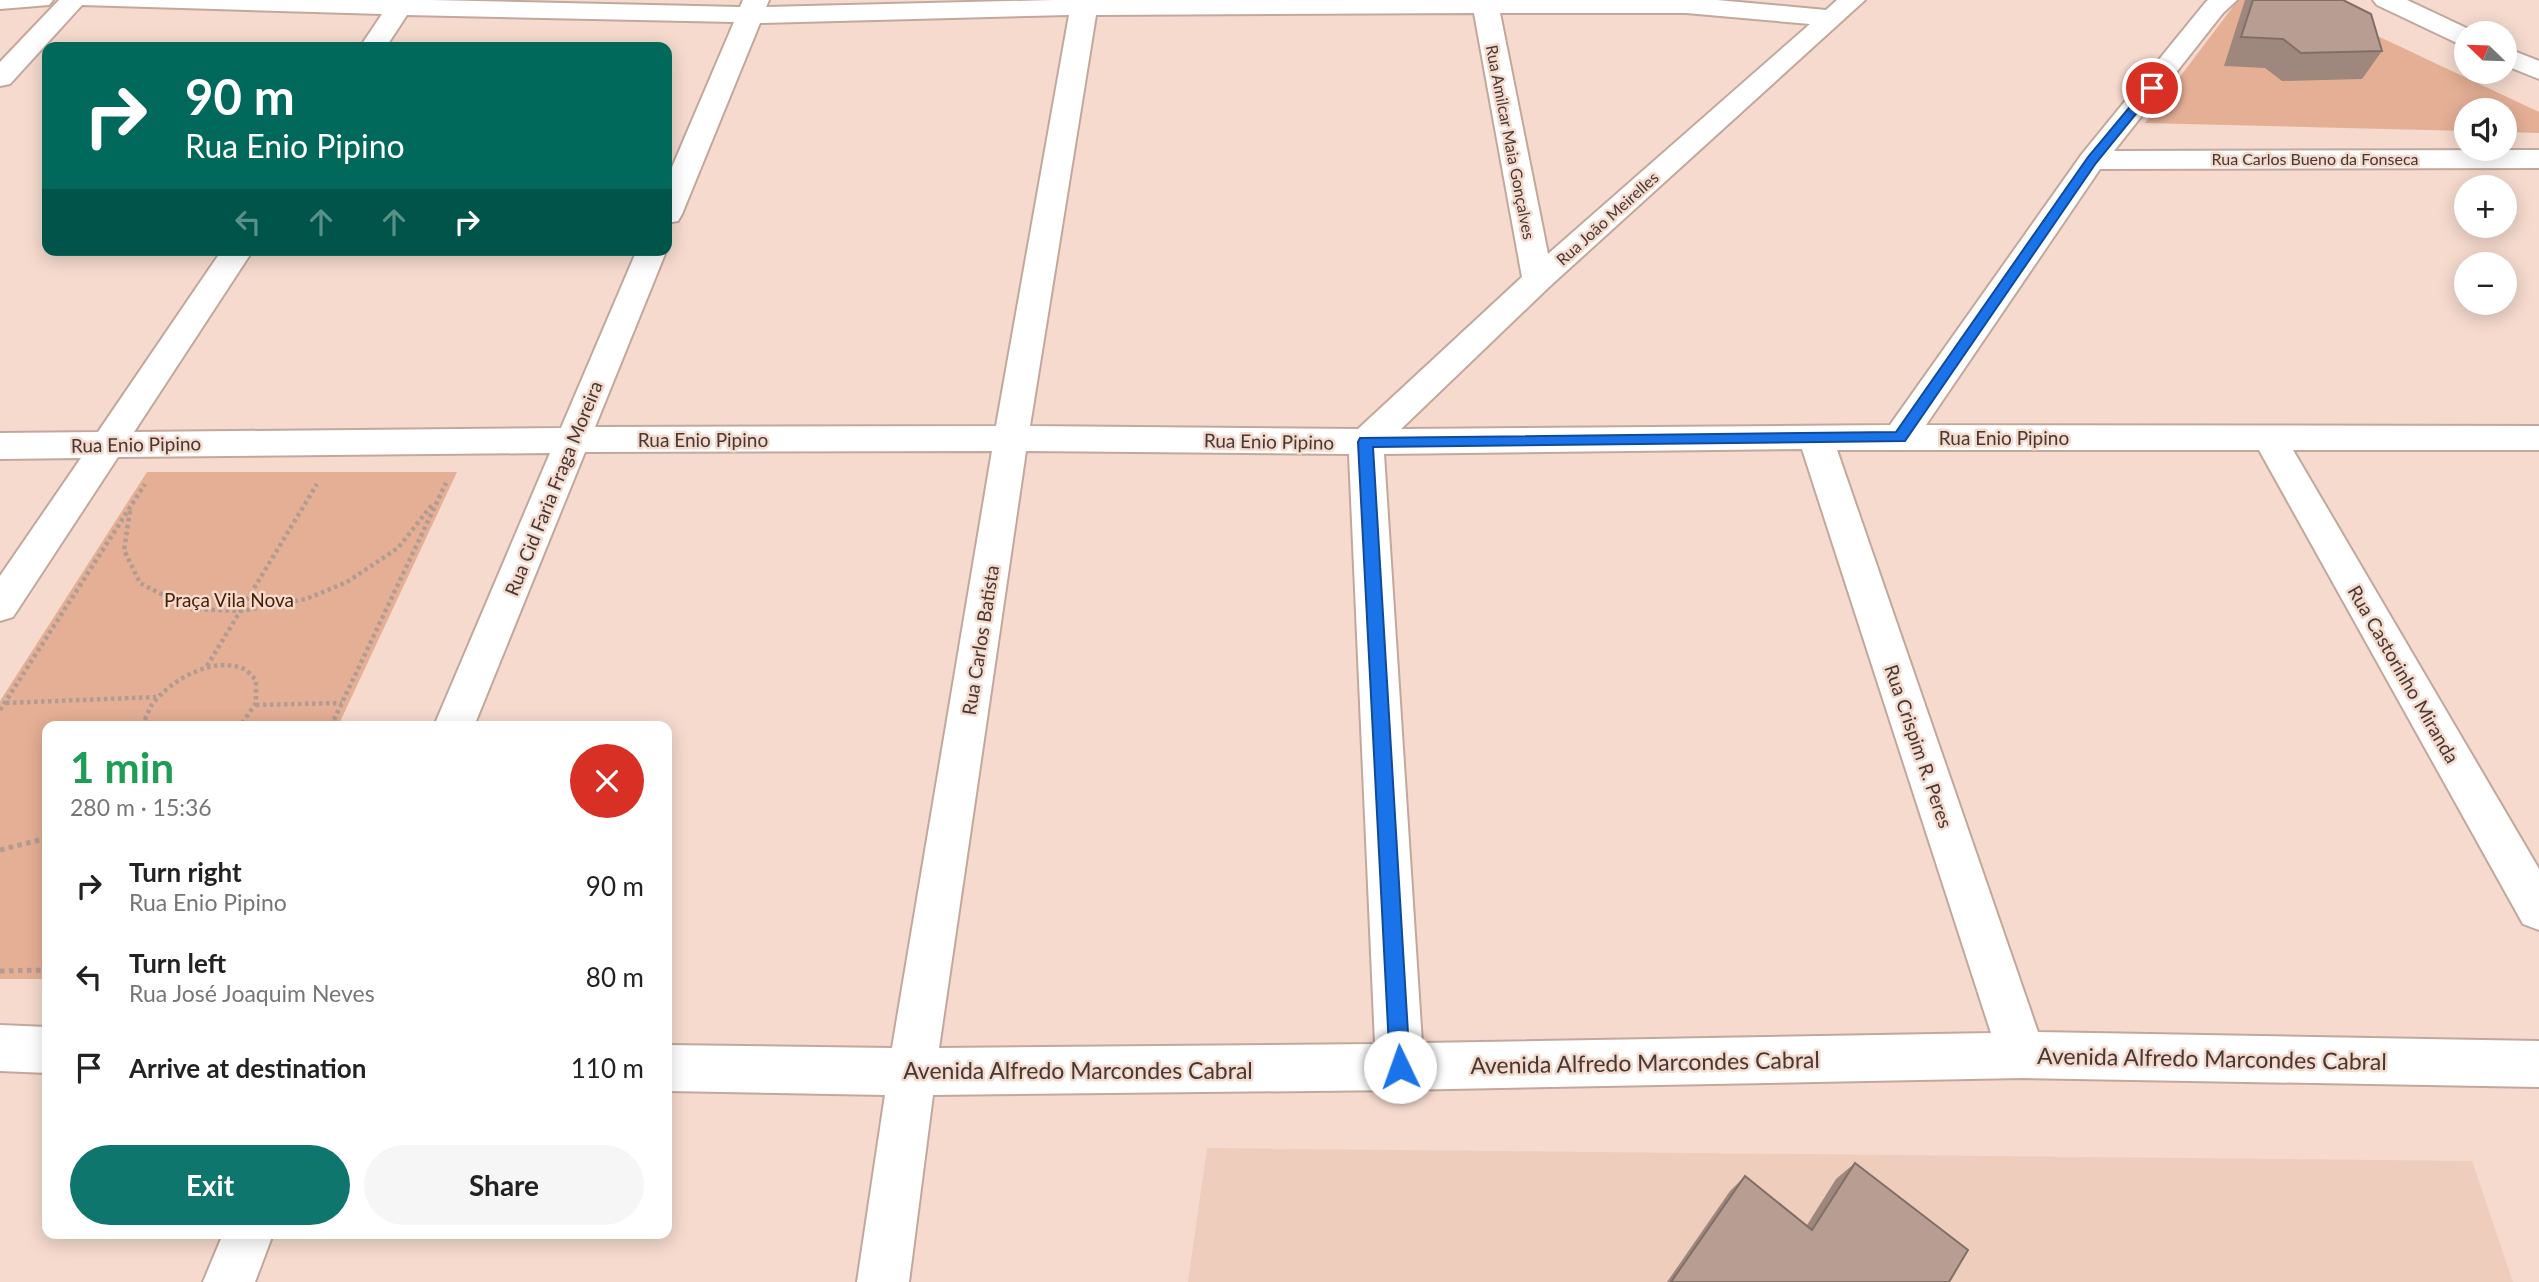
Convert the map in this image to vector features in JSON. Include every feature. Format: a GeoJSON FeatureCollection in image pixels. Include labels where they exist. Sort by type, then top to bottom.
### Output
{"type":"FeatureCollection","features":[{"type":"Feature","properties":{"kind":"street"},"geometry":{"type":"LineString","coordinates":[[0,1],[40,0]]}},
{"type":"Feature","properties":{"kind":"street"},"geometry":{"type":"LineString","coordinates":[[0,78],[73,0]]}},
{"type":"Feature","properties":{"kind":"street"},"geometry":{"type":"LineString","coordinates":[[92,0],[753,7],[1085,3],[1685,3],[1842,9]]}},
{"type":"Feature","properties":{"kind":"street"},"geometry":{"type":"LineString","coordinates":[[1900,437],[2092,160],[2214,8],[2224,0]]}},
{"type":"Feature","properties":{"kind":"street"},"geometry":{"type":"LineString","coordinates":[[2386,0],[2454,31]]}},
{"type":"Feature","properties":{"kind":"street","name":"Rua Carlos Batista"},"geometry":{"type":"LineString","coordinates":[[883,1282],[912,1072],[1012,439],[1085,3]]}},
{"type":"Feature","properties":{"kind":"street"},"geometry":{"type":"LineString","coordinates":[[376,42],[401,4]]}},
{"type":"Feature","properties":{"kind":"street","name":"Rua Amilcar Maia Gonçalves"},"geometry":{"type":"LineString","coordinates":[[1485,5],[1538,280]]}},
{"type":"Feature","properties":{"kind":"street"},"geometry":{"type":"LineString","coordinates":[[672,202],[753,7]]}},
{"type":"Feature","properties":{"kind":"street","name":"Rua João Meirelles"},"geometry":{"type":"LineString","coordinates":[[1366,442],[1538,280],[1842,9]]}},
{"type":"Feature","properties":{"kind":"street"},"geometry":{"type":"LineString","coordinates":[[2517,61],[2539,71]]}},
{"type":"Feature","properties":{"kind":"street","name":"Rua Carlos Bueno da Fonseca"},"geometry":{"type":"LineString","coordinates":[[2092,160],[2539,159]]}},
{"type":"Feature","properties":{"kind":"street"},"geometry":{"type":"LineString","coordinates":[[0,606],[233,256]]}},
{"type":"Feature","properties":{"kind":"street","name":"Rua Cid Faria Fraga Moreira"},"geometry":{"type":"LineString","coordinates":[[456,721],[649,256]]}},
{"type":"Feature","properties":{"kind":"street","name":"Rua Enio Pipino"},"geometry":{"type":"LineString","coordinates":[[0,446],[572,440],[1012,439],[1366,442],[1815,437],[2539,438]]}},
{"type":"Feature","properties":{"kind":"street","name":"Rua Crispim R. Peres"},"geometry":{"type":"LineString","coordinates":[[1815,437],[2022,1055]]}},
{"type":"Feature","properties":{"kind":"street","name":"Rua Castorinho Miranda"},"geometry":{"type":"LineString","coordinates":[[2269,438],[2539,910]]}},
{"type":"Feature","properties":{"kind":"street"},"geometry":{"type":"LineString","coordinates":[[1366,442],[1400,1067]]}},
{"type":"Feature","properties":{"kind":"street"},"geometry":{"type":"LineString","coordinates":[[0,1048],[42,1050]]}},
{"type":"Feature","properties":{"kind":"street","name":"Avenida Alfredo Marcondes Cabral"},"geometry":{"type":"LineString","coordinates":[[672,1068],[912,1072],[1400,1067],[2022,1055],[2539,1064]]}},
{"type":"Feature","properties":{"kind":"street"},"geometry":{"type":"LineString","coordinates":[[229,1282],[246,1239]]}},
{"type":"Feature","properties":{"kind":"path"},"geometry":{"type":"LineString","coordinates":[[207,666],[322,476]]}},
{"type":"Feature","properties":{"kind":"path"},"geometry":{"type":"LineString","coordinates":[[0,710],[150,477],[130,511],[124,550],[140,583],[190,608],[242,611],[306,598],[358,575],[398,548],[430,509],[448,476],[333,721]]}},
{"type":"Feature","properties":{"kind":"path"},"geometry":{"type":"LineString","coordinates":[[143,721],[145,713],[156,697],[171,684],[207,666],[232,666],[247,671],[254,677],[258,690],[256,705],[244,721]]}},
{"type":"Feature","properties":{"kind":"path"},"geometry":{"type":"LineString","coordinates":[[5,703],[156,697]]}},
{"type":"Feature","properties":{"kind":"path"},"geometry":{"type":"LineString","coordinates":[[256,705],[342,703]]}},
{"type":"Feature","properties":{"kind":"path"},"geometry":{"type":"LineString","coordinates":[[0,850],[42,839]]}},
{"type":"Feature","properties":{"kind":"path"},"geometry":{"type":"LineString","coordinates":[[0,971],[42,970]]}},
{"type":"Feature","properties":{"kind":"shaded area"},"geometry":{"type":"Polygon","coordinates":[[[1207,1148],[2472,1161],[2513,1282],[1188,1282],[1207,1148]]]}},
{"type":"Feature","properties":{"kind":"green space"},"geometry":{"type":"Polygon","coordinates":[[[2238,0],[2301,0],[2454,72],[2454,84],[2480,84],[2509,98],[2454,98],[2454,131],[2145,123],[2238,0]]]}},
{"type":"Feature","properties":{"kind":"green space"},"geometry":{"type":"Polygon","coordinates":[[[2517,102],[2539,112],[2539,133],[2517,132],[2517,102]]]}},
{"type":"Feature","properties":{"kind":"green space","name":"Praça Vila Nova"},"geometry":{"type":"Polygon","coordinates":[[[147,472],[457,472],[340,721],[42,721],[42,979],[0,979],[0,701],[147,472]]]}},
{"type":"Feature","properties":{"kind":"building"},"geometry":{"type":"Polygon","coordinates":[[[2253,0],[2343,0],[2371,14],[2382,51],[2301,53],[2283,39],[2241,37],[2253,0]]]}},
{"type":"Feature","properties":{"kind":"building"},"geometry":{"type":"Polygon","coordinates":[[[1855,1163],[1968,1250],[1949,1282],[1671,1282],[1745,1176],[1812,1230],[1855,1163]]]}},
{"type":"Feature","properties":{"kind":"route"},"geometry":{"type":"LineString","coordinates":[[1400,1067],[1366,442],[1900,437],[2092,160],[2152,88]]}}]}
